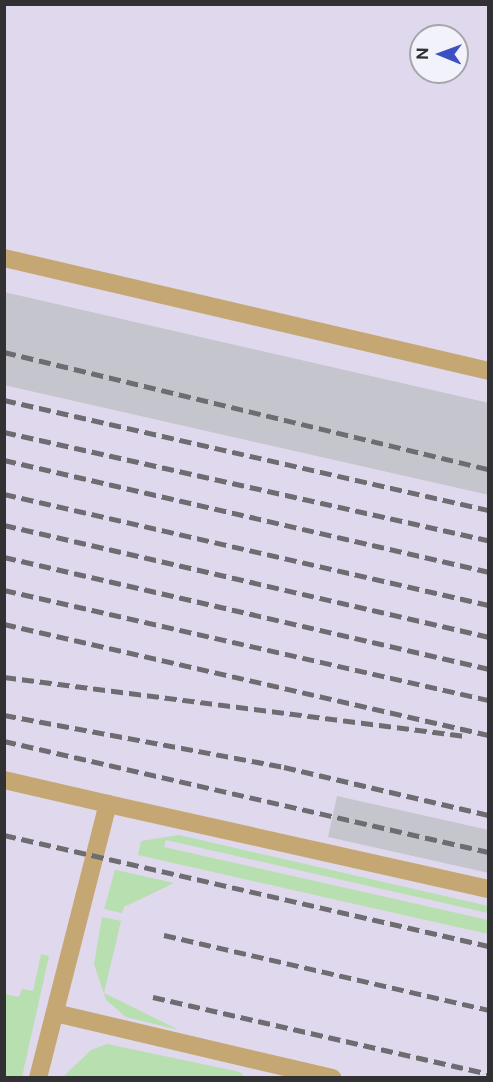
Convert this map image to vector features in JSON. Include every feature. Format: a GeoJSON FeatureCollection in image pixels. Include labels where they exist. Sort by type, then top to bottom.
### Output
{"type":"FeatureCollection","features":[{"type":"Feature","properties":{"kind":"lane"},"geometry":{"type":"LineString","coordinates":[[4,258],[489,371]]}},
{"type":"Feature","properties":{"kind":"lane"},"geometry":{"type":"LineString","coordinates":[[4,780],[489,890]]}},
{"type":"Feature","properties":{"kind":"lane"},"geometry":{"type":"LineString","coordinates":[[38,1077],[108,804]]}},
{"type":"Feature","properties":{"kind":"lane"},"geometry":{"type":"LineString","coordinates":[[56,1013],[333,1077]]}},
{"type":"Feature","properties":{"kind":"shaded area"},"geometry":{"type":"Polygon","coordinates":[[[5,5],[488,5],[488,1077],[5,1077],[5,5]]]}},
{"type":"Feature","properties":{"kind":"green space"},"geometry":{"type":"Polygon","coordinates":[[[179,835],[488,906],[488,913],[166,840],[164,847],[488,920],[488,934],[138,855],[141,841],[179,835]]]}},
{"type":"Feature","properties":{"kind":"green space"},"geometry":{"type":"Polygon","coordinates":[[[115,870],[174,883],[124,907],[122,913],[104,909],[115,870]]]}},
{"type":"Feature","properties":{"kind":"green space"},"geometry":{"type":"Polygon","coordinates":[[[102,917],[121,921],[104,993],[179,1030],[126,1017],[106,1000],[94,964],[102,917]]]}},
{"type":"Feature","properties":{"kind":"green space"},"geometry":{"type":"Polygon","coordinates":[[[41,954],[49,956],[22,1077],[5,1077],[5,994],[19,997],[22,989],[33,991],[41,954]]]}},
{"type":"Feature","properties":{"kind":"green space"},"geometry":{"type":"Polygon","coordinates":[[[107,1044],[240,1072],[244,1077],[63,1077],[91,1050],[107,1044]]]}},
{"type":"Feature","properties":{"kind":"building"},"geometry":{"type":"Polygon","coordinates":[[[4,292],[489,403],[489,495],[4,385],[4,292]]]}},
{"type":"Feature","properties":{"kind":"building"},"geometry":{"type":"Polygon","coordinates":[[[337,796],[489,830],[489,873],[328,837],[337,796]]]}},
{"type":"Feature","properties":{"kind":"railway"},"geometry":{"type":"LineString","coordinates":[[4,352],[488,469]]}},
{"type":"Feature","properties":{"kind":"railway"},"geometry":{"type":"LineString","coordinates":[[4,400],[488,510]]}},
{"type":"Feature","properties":{"kind":"railway"},"geometry":{"type":"LineString","coordinates":[[4,432],[488,540]]}},
{"type":"Feature","properties":{"kind":"railway"},"geometry":{"type":"LineString","coordinates":[[4,460],[488,572]]}},
{"type":"Feature","properties":{"kind":"railway"},"geometry":{"type":"LineString","coordinates":[[4,494],[488,605]]}},
{"type":"Feature","properties":{"kind":"railway"},"geometry":{"type":"LineString","coordinates":[[4,525],[488,637]]}},
{"type":"Feature","properties":{"kind":"railway"},"geometry":{"type":"LineString","coordinates":[[4,557],[488,669]]}},
{"type":"Feature","properties":{"kind":"railway"},"geometry":{"type":"LineString","coordinates":[[4,590],[488,700]]}},
{"type":"Feature","properties":{"kind":"railway"},"geometry":{"type":"LineString","coordinates":[[4,624],[488,735]]}},
{"type":"Feature","properties":{"kind":"railway"},"geometry":{"type":"LineString","coordinates":[[4,677],[463,736]]}},
{"type":"Feature","properties":{"kind":"railway"},"geometry":{"type":"LineString","coordinates":[[4,715],[284,767],[488,815]]}},
{"type":"Feature","properties":{"kind":"railway"},"geometry":{"type":"LineString","coordinates":[[4,741],[488,852]]}},
{"type":"Feature","properties":{"kind":"railway"},"geometry":{"type":"LineString","coordinates":[[4,835],[488,946]]}},
{"type":"Feature","properties":{"kind":"railway"},"geometry":{"type":"LineString","coordinates":[[164,935],[488,1010]]}},
{"type":"Feature","properties":{"kind":"railway"},"geometry":{"type":"LineString","coordinates":[[153,997],[488,1074]]}}]}
